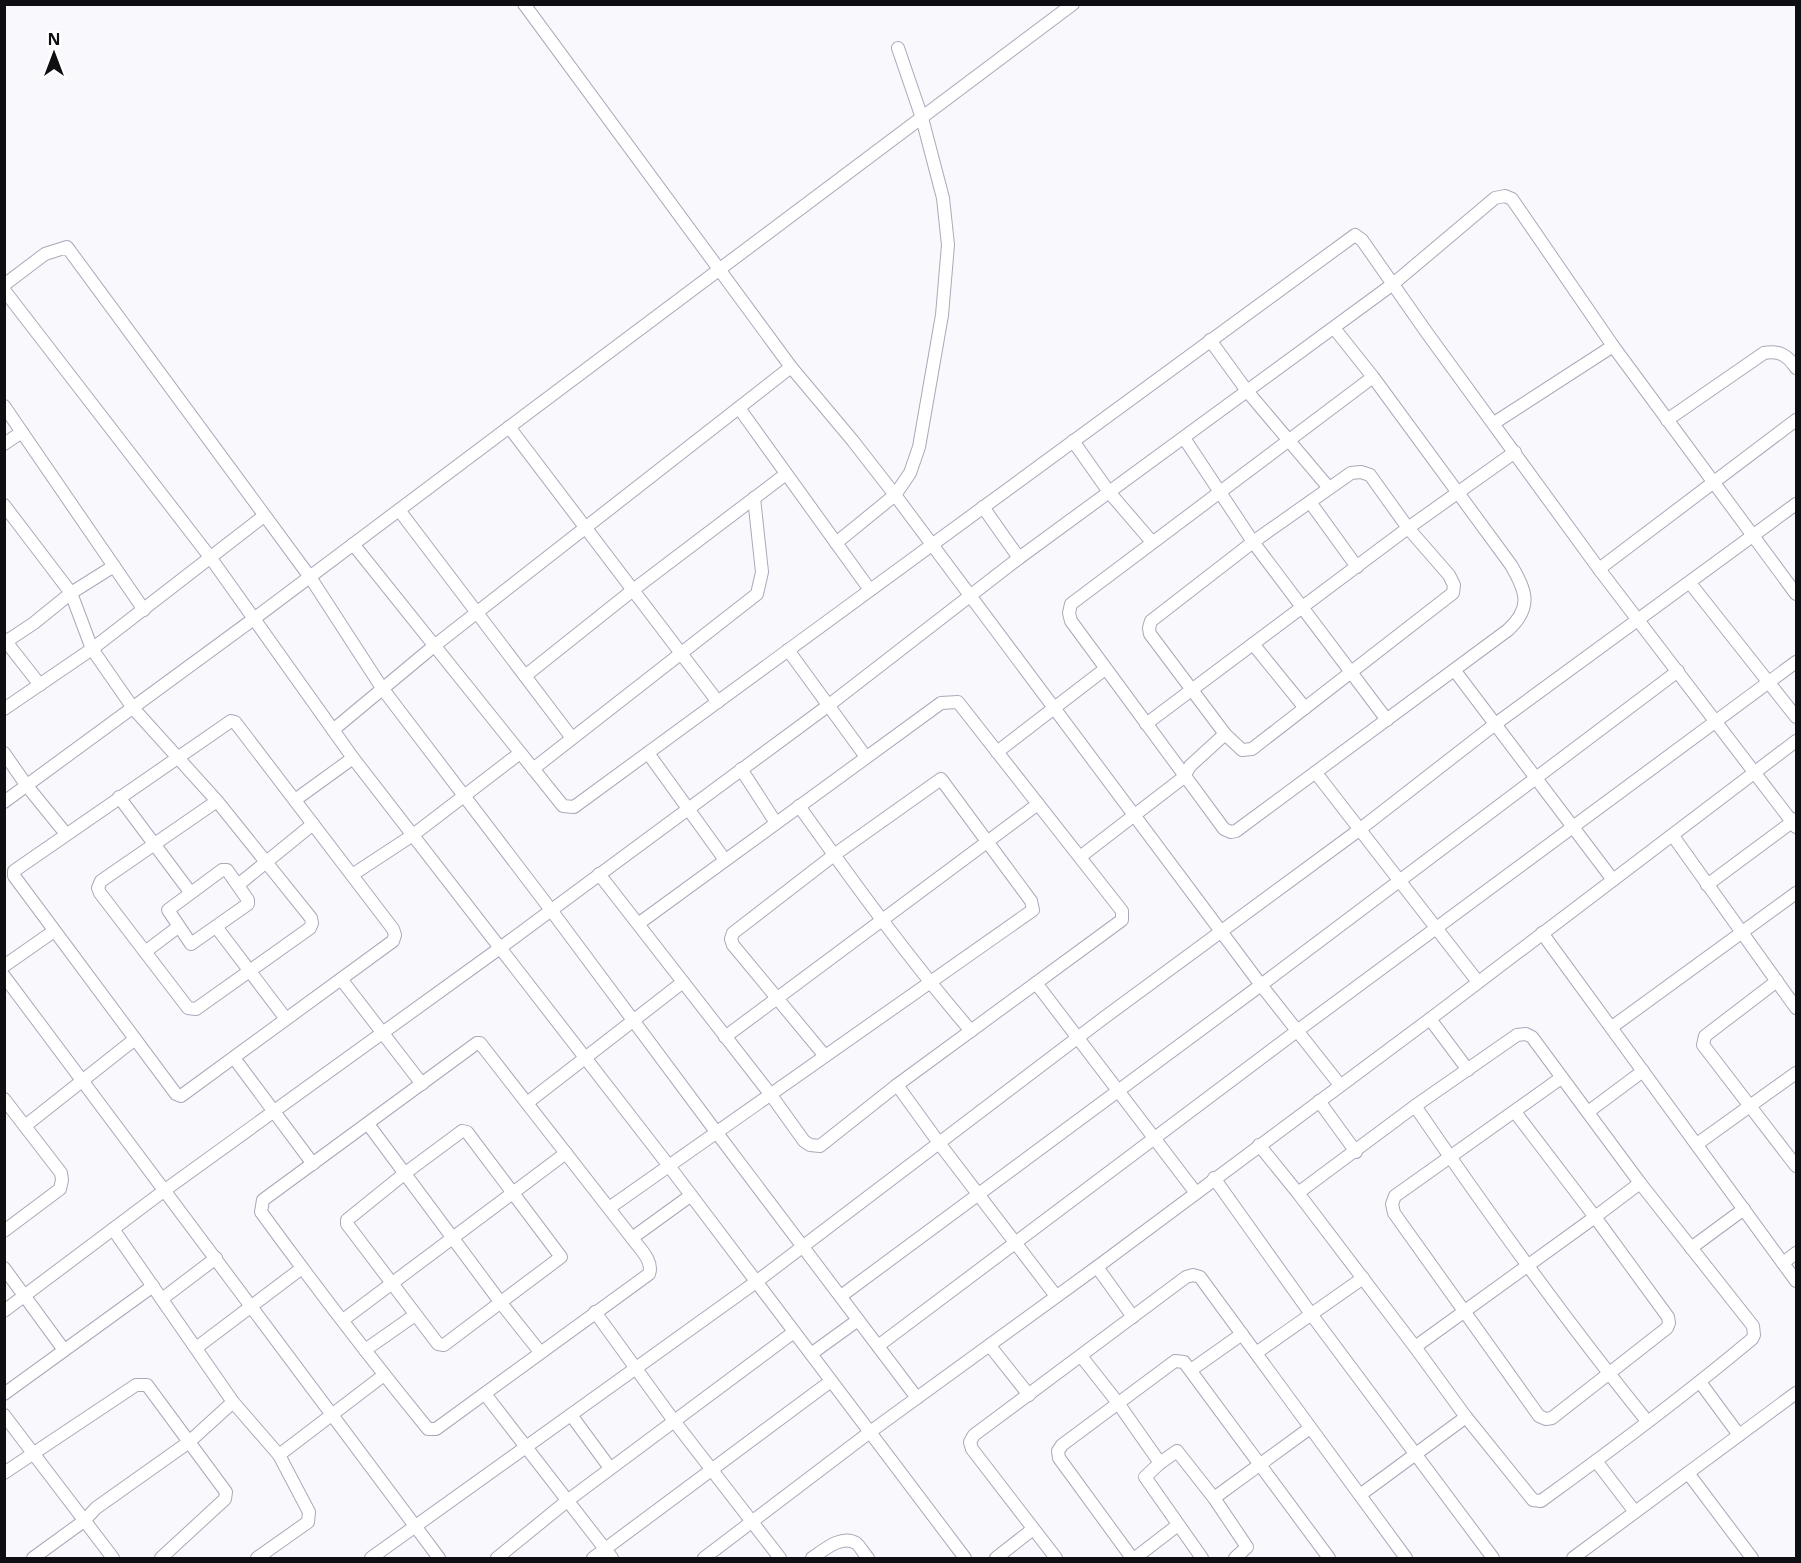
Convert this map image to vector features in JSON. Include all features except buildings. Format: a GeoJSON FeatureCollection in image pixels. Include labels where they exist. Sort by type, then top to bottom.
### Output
{"type":"FeatureCollection","features":[{"type":"Feature","properties":{"kind":"street"},"geometry":{"type":"LineString","coordinates":[[524,4],[791,367],[895,495],[1223,931],[1261,985],[1340,1085]]}},
{"type":"Feature","properties":{"kind":"street"},"geometry":{"type":"LineString","coordinates":[[4,802],[310,577],[1073,4]]}},
{"type":"Feature","properties":{"kind":"street"},"geometry":{"type":"LineString","coordinates":[[836,543],[895,495],[910,473],[918,447],[942,315],[948,245],[943,198],[922,118],[898,48]]}},
{"type":"Feature","properties":{"kind":"street"},"geometry":{"type":"LineString","coordinates":[[4,1311],[165,1190],[500,948],[829,705],[1019,558],[1393,284],[1495,198],[1505,196],[1512,199],[1613,346],[1797,594]]}},
{"type":"Feature","properties":{"kind":"street"},"geometry":{"type":"LineString","coordinates":[[353,544],[563,806],[574,807],[1352,236],[1359,236],[1599,569],[1795,823],[1707,885]]}},
{"type":"Feature","properties":{"kind":"street"},"geometry":{"type":"LineString","coordinates":[[4,285],[45,254],[67,247],[310,577],[382,688],[918,1398]]}},
{"type":"Feature","properties":{"kind":"street"},"geometry":{"type":"LineString","coordinates":[[4,290],[210,556],[353,758],[669,1166],[965,1558]]}},
{"type":"Feature","properties":{"kind":"street"},"geometry":{"type":"LineString","coordinates":[[1334,328],[1373,377],[1511,565],[1525,592],[1526,601],[1514,624],[1455,671],[1236,831],[1224,830],[1071,621],[1069,613],[1071,604],[1373,377]]}},
{"type":"Feature","properties":{"kind":"street"},"geometry":{"type":"LineString","coordinates":[[1210,340],[1247,391],[1329,488]]}},
{"type":"Feature","properties":{"kind":"street"},"geometry":{"type":"LineString","coordinates":[[1494,423],[1613,346]]}},
{"type":"Feature","properties":{"kind":"street"},"geometry":{"type":"LineString","coordinates":[[1667,420],[1764,353],[1777,352],[1785,355],[1797,368]]}},
{"type":"Feature","properties":{"kind":"street"},"geometry":{"type":"LineString","coordinates":[[333,730],[382,688],[791,367]]}},
{"type":"Feature","properties":{"kind":"street"},"geometry":{"type":"LineString","coordinates":[[4,406],[144,610]]}},
{"type":"Feature","properties":{"kind":"street"},"geometry":{"type":"LineString","coordinates":[[739,408],[870,590]]}},
{"type":"Feature","properties":{"kind":"street"},"geometry":{"type":"LineString","coordinates":[[1599,569],[1797,420]]}},
{"type":"Feature","properties":{"kind":"street"},"geometry":{"type":"LineString","coordinates":[[509,427],[718,702]]}},
{"type":"Feature","properties":{"kind":"street"},"geometry":{"type":"LineString","coordinates":[[4,444],[22,432]]}},
{"type":"Feature","properties":{"kind":"street"},"geometry":{"type":"LineString","coordinates":[[1184,438],[1253,542],[1387,720]]}},
{"type":"Feature","properties":{"kind":"street"},"geometry":{"type":"LineString","coordinates":[[1073,441],[1109,492],[1152,542]]}},
{"type":"Feature","properties":{"kind":"street"},"geometry":{"type":"LineString","coordinates":[[1146,724],[1458,491],[1515,452]]}},
{"type":"Feature","properties":{"kind":"street"},"geometry":{"type":"LineString","coordinates":[[1361,472],[1370,475],[1408,528],[1449,575],[1454,585],[1453,593],[1252,749],[1242,750],[1225,734],[1150,634],[1151,621],[1253,542],[1329,488],[1351,473],[1361,472]]}},
{"type":"Feature","properties":{"kind":"street"},"geometry":{"type":"LineString","coordinates":[[525,676],[633,590],[786,474]]}},
{"type":"Feature","properties":{"kind":"street"},"geometry":{"type":"LineString","coordinates":[[533,769],[757,594],[762,572],[754,498]]}},
{"type":"Feature","properties":{"kind":"street"},"geometry":{"type":"LineString","coordinates":[[1310,502],[1357,567]]}},
{"type":"Feature","properties":{"kind":"street"},"geometry":{"type":"LineString","coordinates":[[371,1558],[756,1282],[1077,1039],[1359,830],[1494,725],[1797,504]]}},
{"type":"Feature","properties":{"kind":"street"},"geometry":{"type":"LineString","coordinates":[[4,505],[71,593],[92,649],[133,708],[217,801],[311,918],[310,928],[196,1009],[192,1009],[188,1008],[98,888],[101,881],[217,801]]}},
{"type":"Feature","properties":{"kind":"street"},"geometry":{"type":"LineString","coordinates":[[983,507],[1019,558]]}},
{"type":"Feature","properties":{"kind":"street"},"geometry":{"type":"LineString","coordinates":[[399,510],[572,738]]}},
{"type":"Feature","properties":{"kind":"street"},"geometry":{"type":"LineString","coordinates":[[4,709],[92,649],[264,516]]}},
{"type":"Feature","properties":{"kind":"street"},"geometry":{"type":"LineString","coordinates":[[40,685],[5,641],[34,623],[71,593],[114,566]]}},
{"type":"Feature","properties":{"kind":"street"},"geometry":{"type":"LineString","coordinates":[[1690,583],[1797,717]]}},
{"type":"Feature","properties":{"kind":"street"},"geometry":{"type":"LineString","coordinates":[[1253,644],[1305,708]]}},
{"type":"Feature","properties":{"kind":"street"},"geometry":{"type":"LineString","coordinates":[[788,650],[866,757]]}},
{"type":"Feature","properties":{"kind":"street"},"geometry":{"type":"LineString","coordinates":[[878,1346],[1297,1031],[1797,662]]}},
{"type":"Feature","properties":{"kind":"street"},"geometry":{"type":"LineString","coordinates":[[997,752],[1105,669]]}},
{"type":"Feature","properties":{"kind":"street"},"geometry":{"type":"LineString","coordinates":[[1455,671],[1613,880]]}},
{"type":"Feature","properties":{"kind":"street"},"geometry":{"type":"LineString","coordinates":[[841,1296],[1261,985],[1678,671]]}},
{"type":"Feature","properties":{"kind":"street"},"geometry":{"type":"LineString","coordinates":[[599,874],[771,1095],[804,1142],[820,1146],[897,1085],[1122,920],[1122,911],[958,702],[949,701],[941,703],[638,924]]}},
{"type":"Feature","properties":{"kind":"street"},"geometry":{"type":"LineString","coordinates":[[228,722],[235,722],[393,929],[395,935],[393,942],[181,1096],[176,1094],[135,1040],[14,876],[14,871],[179,757],[228,722]]}},
{"type":"Feature","properties":{"kind":"street"},"geometry":{"type":"LineString","coordinates":[[1080,857],[1184,777],[1190,766],[1225,734]]}},
{"type":"Feature","properties":{"kind":"street"},"geometry":{"type":"LineString","coordinates":[[704,1558],[870,1432],[1196,1193],[1797,741]]}},
{"type":"Feature","properties":{"kind":"street"},"geometry":{"type":"LineString","coordinates":[[4,753],[66,834]]}},
{"type":"Feature","properties":{"kind":"street"},"geometry":{"type":"LineString","coordinates":[[352,875],[413,835],[520,753]]}},
{"type":"Feature","properties":{"kind":"street"},"geometry":{"type":"LineString","coordinates":[[648,753],[725,860]]}},
{"type":"Feature","properties":{"kind":"street"},"geometry":{"type":"LineString","coordinates":[[295,800],[353,758]]}},
{"type":"Feature","properties":{"kind":"street"},"geometry":{"type":"LineString","coordinates":[[741,770],[776,823]]}},
{"type":"Feature","properties":{"kind":"street"},"geometry":{"type":"LineString","coordinates":[[1316,773],[1478,982]]}},
{"type":"Feature","properties":{"kind":"street"},"geometry":{"type":"LineString","coordinates":[[609,1208],[1033,910],[1031,901],[941,779],[834,855],[733,933],[732,945],[825,1056]]}},
{"type":"Feature","properties":{"kind":"street"},"geometry":{"type":"LineString","coordinates":[[119,797],[190,892]]}},
{"type":"Feature","properties":{"kind":"street"},"geometry":{"type":"LineString","coordinates":[[725,1037],[1038,804]]}},
{"type":"Feature","properties":{"kind":"street"},"geometry":{"type":"LineString","coordinates":[[799,806],[881,921],[971,1031]]}},
{"type":"Feature","properties":{"kind":"street"},"geometry":{"type":"LineString","coordinates":[[238,885],[313,824]]}},
{"type":"Feature","properties":{"kind":"street"},"geometry":{"type":"LineString","coordinates":[[1673,836],[1795,1004]]}},
{"type":"Feature","properties":{"kind":"street"},"geometry":{"type":"LineString","coordinates":[[222,870],[227,870],[249,900],[248,904],[217,928],[191,944],[168,910],[190,892],[222,870]]}},
{"type":"Feature","properties":{"kind":"street"},"geometry":{"type":"LineString","coordinates":[[1612,1027],[1797,893]]}},
{"type":"Feature","properties":{"kind":"street"},"geometry":{"type":"LineString","coordinates":[[145,952],[178,927]]}},
{"type":"Feature","properties":{"kind":"street"},"geometry":{"type":"LineString","coordinates":[[217,928],[286,1019]]}},
{"type":"Feature","properties":{"kind":"street"},"geometry":{"type":"LineString","coordinates":[[4,966],[54,931]]}},
{"type":"Feature","properties":{"kind":"street"},"geometry":{"type":"LineString","coordinates":[[1542,933],[1797,1281]]}},
{"type":"Feature","properties":{"kind":"street"},"geometry":{"type":"LineString","coordinates":[[4,976],[439,1558]]}},
{"type":"Feature","properties":{"kind":"street"},"geometry":{"type":"LineString","coordinates":[[340,980],[422,1084]]}},
{"type":"Feature","properties":{"kind":"street"},"geometry":{"type":"LineString","coordinates":[[1777,981],[1705,1036],[1702,1041],[1797,1166]]}},
{"type":"Feature","properties":{"kind":"street"},"geometry":{"type":"LineString","coordinates":[[527,1103],[683,982]]}},
{"type":"Feature","properties":{"kind":"street"},"geometry":{"type":"LineString","coordinates":[[1036,983],[1196,1193]]}},
{"type":"Feature","properties":{"kind":"street"},"geometry":{"type":"LineString","coordinates":[[1430,1018],[1468,1070]]}},
{"type":"Feature","properties":{"kind":"street"},"geometry":{"type":"LineString","coordinates":[[1259,1145],[1363,1278],[1466,1418],[1533,1500],[1541,1501],[1596,1461],[1700,1382],[1752,1339],[1754,1330],[1532,1037],[1526,1034],[1517,1035],[1415,1106],[1298,1193]]}},
{"type":"Feature","properties":{"kind":"street"},"geometry":{"type":"LineString","coordinates":[[25,1126],[135,1040]]}},
{"type":"Feature","properties":{"kind":"street"},"geometry":{"type":"LineString","coordinates":[[479,1043],[651,1264],[649,1274],[432,1430],[428,1429],[384,1375],[261,1212],[263,1200],[422,1084],[479,1043]]}},
{"type":"Feature","properties":{"kind":"street"},"geometry":{"type":"LineString","coordinates":[[234,1058],[313,1164]]}},
{"type":"Feature","properties":{"kind":"street"},"geometry":{"type":"LineString","coordinates":[[1588,1112],[1643,1071]]}},
{"type":"Feature","properties":{"kind":"street"},"geometry":{"type":"LineString","coordinates":[[1697,1144],[1797,1073]]}},
{"type":"Feature","properties":{"kind":"street"},"geometry":{"type":"LineString","coordinates":[[1515,1112],[1668,1317],[1669,1323],[1667,1328],[1609,1375],[1552,1418],[1546,1419],[1539,1416],[1462,1312],[1394,1213],[1392,1204],[1395,1196],[1561,1078]]}},
{"type":"Feature","properties":{"kind":"street"},"geometry":{"type":"LineString","coordinates":[[897,1085],[1056,1296]]}},
{"type":"Feature","properties":{"kind":"street"},"geometry":{"type":"LineString","coordinates":[[4,1099],[61,1173],[63,1180],[60,1189],[4,1231]]}},
{"type":"Feature","properties":{"kind":"street"},"geometry":{"type":"LineString","coordinates":[[1319,1101],[1356,1152]]}},
{"type":"Feature","properties":{"kind":"street"},"geometry":{"type":"LineString","coordinates":[[1415,1106],[1528,1266],[1647,1422]]}},
{"type":"Feature","properties":{"kind":"street"},"geometry":{"type":"LineString","coordinates":[[368,1124],[540,1352]]}},
{"type":"Feature","properties":{"kind":"street"},"geometry":{"type":"LineString","coordinates":[[465,1131],[561,1257],[444,1345],[438,1344],[347,1224],[347,1220],[404,1174],[465,1131]]}},
{"type":"Feature","properties":{"kind":"street"},"geometry":{"type":"LineString","coordinates":[[343,1320],[566,1153]]}},
{"type":"Feature","properties":{"kind":"street"},"geometry":{"type":"LineString","coordinates":[[1214,1178],[1311,1314],[1493,1558]]}},
{"type":"Feature","properties":{"kind":"street"},"geometry":{"type":"LineString","coordinates":[[1415,1347],[1641,1183]]}},
{"type":"Feature","properties":{"kind":"street"},"geometry":{"type":"LineString","coordinates":[[632,1238],[690,1196]]}},
{"type":"Feature","properties":{"kind":"street"},"geometry":{"type":"LineString","coordinates":[[1691,1248],[1744,1209]]}},
{"type":"Feature","properties":{"kind":"street"},"geometry":{"type":"LineString","coordinates":[[113,1229],[233,1402],[279,1455],[309,1512],[308,1522],[258,1558]]}},
{"type":"Feature","properties":{"kind":"street"},"geometry":{"type":"LineString","coordinates":[[1783,1263],[1797,1253]]}},
{"type":"Feature","properties":{"kind":"street"},"geometry":{"type":"LineString","coordinates":[[162,1299],[216,1258]]}},
{"type":"Feature","properties":{"kind":"street"},"geometry":{"type":"LineString","coordinates":[[1097,1267],[1133,1317]]}},
{"type":"Feature","properties":{"kind":"street"},"geometry":{"type":"LineString","coordinates":[[4,1268],[64,1350]]}},
{"type":"Feature","properties":{"kind":"street"},"geometry":{"type":"LineString","coordinates":[[196,1348],[302,1268]]}},
{"type":"Feature","properties":{"kind":"street"},"geometry":{"type":"LineString","coordinates":[[1056,1558],[972,1449],[970,1442],[974,1435],[1186,1277],[1193,1275],[1200,1277],[1406,1558]]}},
{"type":"Feature","properties":{"kind":"street"},"geometry":{"type":"LineString","coordinates":[[1256,1353],[1363,1278]]}},
{"type":"Feature","properties":{"kind":"street"},"geometry":{"type":"LineString","coordinates":[[4,1394],[153,1286]]}},
{"type":"Feature","properties":{"kind":"street"},"geometry":{"type":"LineString","coordinates":[[595,1312],[674,1421],[780,1558]]}},
{"type":"Feature","properties":{"kind":"street"},"geometry":{"type":"LineString","coordinates":[[365,1350],[415,1315]]}},
{"type":"Feature","properties":{"kind":"street"},"geometry":{"type":"LineString","coordinates":[[811,1354],[858,1320]]}},
{"type":"Feature","properties":{"kind":"street"},"geometry":{"type":"LineString","coordinates":[[497,1558],[610,1468],[794,1332]]}},
{"type":"Feature","properties":{"kind":"street"},"geometry":{"type":"LineString","coordinates":[[1191,1370],[1242,1334]]}},
{"type":"Feature","properties":{"kind":"street"},"geometry":{"type":"LineString","coordinates":[[990,1346],[1029,1395]]}},
{"type":"Feature","properties":{"kind":"street"},"geometry":{"type":"LineString","coordinates":[[1081,1356],[1118,1403],[1160,1463]]}},
{"type":"Feature","properties":{"kind":"street"},"geometry":{"type":"LineString","coordinates":[[1178,1526],[1134,1558],[1059,1458],[1058,1451],[1062,1445],[1179,1360],[1191,1370],[1329,1558]]}},
{"type":"Feature","properties":{"kind":"street"},"geometry":{"type":"LineString","coordinates":[[279,1455],[384,1375]]}},
{"type":"Feature","properties":{"kind":"street"},"geometry":{"type":"LineString","coordinates":[[593,1558],[608,1554],[711,1470],[831,1381]]}},
{"type":"Feature","properties":{"kind":"street"},"geometry":{"type":"LineString","coordinates":[[1700,1382],[1739,1436]]}},
{"type":"Feature","properties":{"kind":"street"},"geometry":{"type":"LineString","coordinates":[[4,1473],[140,1384],[147,1385],[226,1492],[226,1496],[161,1558]]}},
{"type":"Feature","properties":{"kind":"street"},"geometry":{"type":"LineString","coordinates":[[1574,1558],[1797,1393]]}},
{"type":"Feature","properties":{"kind":"street"},"geometry":{"type":"LineString","coordinates":[[485,1394],[608,1554]]}},
{"type":"Feature","properties":{"kind":"street"},"geometry":{"type":"LineString","coordinates":[[33,1558],[84,1521],[96,1508],[189,1442],[233,1402]]}},
{"type":"Feature","properties":{"kind":"street"},"geometry":{"type":"LineString","coordinates":[[4,1415],[113,1558]]}},
{"type":"Feature","properties":{"kind":"street"},"geometry":{"type":"LineString","coordinates":[[571,1415],[610,1468]]}},
{"type":"Feature","properties":{"kind":"street"},"geometry":{"type":"LineString","coordinates":[[1360,1495],[1466,1418]]}},
{"type":"Feature","properties":{"kind":"street"},"geometry":{"type":"LineString","coordinates":[[1214,1498],[1310,1428]]}},
{"type":"Feature","properties":{"kind":"street"},"geometry":{"type":"LineString","coordinates":[[1202,1558],[1145,1480],[1145,1475],[1174,1452],[1180,1452],[1247,1547],[1235,1558]]}},
{"type":"Feature","properties":{"kind":"street"},"geometry":{"type":"LineString","coordinates":[[1596,1461],[1635,1512]]}},
{"type":"Feature","properties":{"kind":"street"},"geometry":{"type":"LineString","coordinates":[[1688,1473],[1752,1558]]}},
{"type":"Feature","properties":{"kind":"street"},"geometry":{"type":"LineString","coordinates":[[996,1558],[1033,1529]]}},
{"type":"Feature","properties":{"kind":"street"},"geometry":{"type":"LineString","coordinates":[[812,1558],[835,1543],[845,1541],[856,1543],[868,1558]]}}]}
